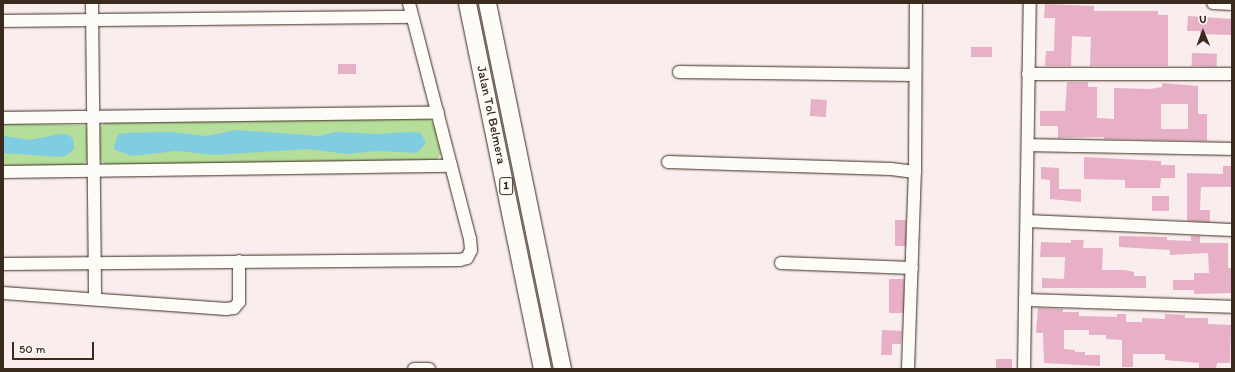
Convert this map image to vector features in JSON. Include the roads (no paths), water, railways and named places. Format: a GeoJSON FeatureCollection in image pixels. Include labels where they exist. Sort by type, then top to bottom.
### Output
{"type":"FeatureCollection","features":[{"type":"Feature","properties":{"kind":"highway","name":"Jalan Tol Belmera"},"geometry":{"type":"LineString","coordinates":[[467,3],[542,369]]}},
{"type":"Feature","properties":{"kind":"highway","name":"Jalan Tol Belmera"},"geometry":{"type":"LineString","coordinates":[[487,3],[562,369]]}},
{"type":"Feature","properties":{"kind":"street"},"geometry":{"type":"LineString","coordinates":[[92,3],[95,299]]}},
{"type":"Feature","properties":{"kind":"street"},"geometry":{"type":"LineString","coordinates":[[3,264],[460,260],[467,258],[471,250],[470,238],[409,3]]}},
{"type":"Feature","properties":{"kind":"street"},"geometry":{"type":"LineString","coordinates":[[908,369],[915,172],[916,3]]}},
{"type":"Feature","properties":{"kind":"street"},"geometry":{"type":"LineString","coordinates":[[1024,369],[1030,3]]}},
{"type":"Feature","properties":{"kind":"street"},"geometry":{"type":"LineString","coordinates":[[1213,3],[1232,4]]}},
{"type":"Feature","properties":{"kind":"street"},"geometry":{"type":"LineString","coordinates":[[3,21],[412,17]]}},
{"type":"Feature","properties":{"kind":"street"},"geometry":{"type":"LineString","coordinates":[[678,72],[915,75]]}},
{"type":"Feature","properties":{"kind":"street"},"geometry":{"type":"LineString","coordinates":[[1028,74],[1232,74]]}},
{"type":"Feature","properties":{"kind":"street"},"geometry":{"type":"LineString","coordinates":[[3,118],[438,113]]}},
{"type":"Feature","properties":{"kind":"street"},"geometry":{"type":"LineString","coordinates":[[1028,145],[1232,149]]}},
{"type":"Feature","properties":{"kind":"street"},"geometry":{"type":"LineString","coordinates":[[668,162],[891,169],[915,172]]}},
{"type":"Feature","properties":{"kind":"street"},"geometry":{"type":"LineString","coordinates":[[3,172],[451,166]]}},
{"type":"Feature","properties":{"kind":"street"},"geometry":{"type":"LineString","coordinates":[[1027,221],[1232,230]]}},
{"type":"Feature","properties":{"kind":"street"},"geometry":{"type":"LineString","coordinates":[[3,294],[226,309],[234,308],[239,302],[239,261]]}},
{"type":"Feature","properties":{"kind":"street"},"geometry":{"type":"LineString","coordinates":[[781,264],[912,268]]}},
{"type":"Feature","properties":{"kind":"street"},"geometry":{"type":"LineString","coordinates":[[1025,300],[1232,307]]}},
{"type":"Feature","properties":{"kind":"street"},"geometry":{"type":"LineString","coordinates":[[414,369],[429,369]]}},
{"type":"Feature","properties":{"kind":"water"},"geometry":{"type":"Polygon","coordinates":[[[236,130],[319,136],[336,132],[377,134],[410,132],[421,133],[426,143],[417,153],[377,151],[347,154],[308,149],[215,155],[176,151],[132,156],[115,150],[114,146],[118,135],[123,133],[171,132],[206,136],[236,130]]]}},
{"type":"Feature","properties":{"kind":"water"},"geometry":{"type":"Polygon","coordinates":[[[61,134],[69,135],[73,139],[74,149],[67,155],[60,157],[3,153],[3,136],[30,140],[61,134]]]}}]}
